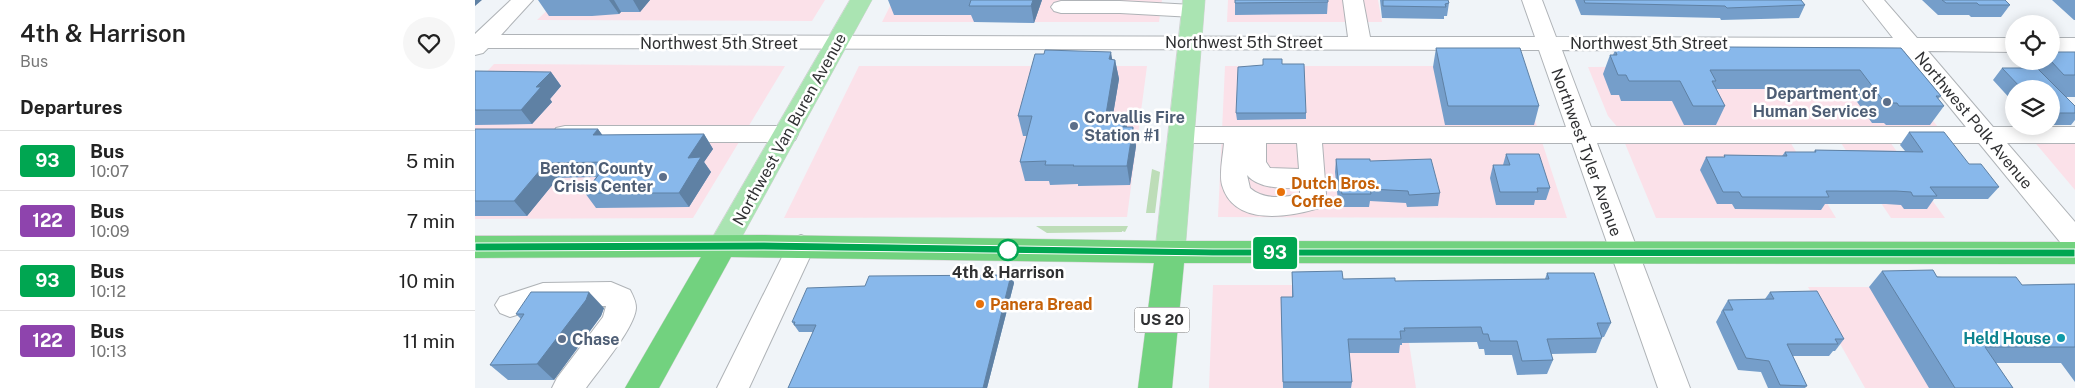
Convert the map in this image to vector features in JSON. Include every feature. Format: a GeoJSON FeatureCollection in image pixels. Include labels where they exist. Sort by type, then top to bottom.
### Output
{"type":"FeatureCollection","features":[{"type":"Feature","properties":{"kind":"highway"},"geometry":{"type":"LineString","coordinates":[[477,250],[801,246],[1169,252],[2075,253]]}},
{"type":"Feature","properties":{"kind":"highway","name":"Northwest Van Buren Avenue"},"geometry":{"type":"LineString","coordinates":[[642,388],[723,247]]}},
{"type":"Feature","properties":{"kind":"highway","name":"US 20"},"geometry":{"type":"LineString","coordinates":[[1155,388],[1169,252]]}},
{"type":"Feature","properties":{"kind":"main road","name":"Northwest Van Buren Avenue"},"geometry":{"type":"LineString","coordinates":[[723,247],[861,0]]}},
{"type":"Feature","properties":{"kind":"main road"},"geometry":{"type":"LineString","coordinates":[[1169,252],[1193,5]]}},
{"type":"Feature","properties":{"kind":"street"},"geometry":{"type":"LineString","coordinates":[[477,43],[523,0]]}},
{"type":"Feature","properties":{"kind":"street"},"geometry":{"type":"LineString","coordinates":[[1353,0],[1360,42]]}},
{"type":"Feature","properties":{"kind":"street","name":"Northwest Tyler Avenue"},"geometry":{"type":"LineString","coordinates":[[1532,0],[1674,388]]}},
{"type":"Feature","properties":{"kind":"street","name":"Northwest Polk Avenue"},"geometry":{"type":"LineString","coordinates":[[1873,0],[2075,241]]}},
{"type":"Feature","properties":{"kind":"street"},"geometry":{"type":"LineString","coordinates":[[1050,43],[1060,9],[1110,18],[1117,15],[1119,4],[1193,5]]}},
{"type":"Feature","properties":{"kind":"street","name":"Northwest 5th Street"},"geometry":{"type":"LineString","coordinates":[[477,43],[1548,42],[2005,44]]}},
{"type":"Feature","properties":{"kind":"street"},"geometry":{"type":"LineString","coordinates":[[2060,45],[2075,45]]}},
{"type":"Feature","properties":{"kind":"street"},"geometry":{"type":"LineString","coordinates":[[543,134],[786,134]]}},
{"type":"Feature","properties":{"kind":"street"},"geometry":{"type":"LineString","coordinates":[[1181,134],[2075,135]]}},
{"type":"Feature","properties":{"kind":"street"},"geometry":{"type":"LineString","coordinates":[[1245,134],[1235,185],[1241,195],[1251,203],[1272,206],[1299,205],[1310,201],[1313,194],[1309,134]]}},
{"type":"Feature","properties":{"kind":"street"},"geometry":{"type":"LineString","coordinates":[[733,388],[801,246]]}},
{"type":"Feature","properties":{"kind":"street"},"geometry":{"type":"LineString","coordinates":[[510,305],[543,295],[611,294],[620,298],[621,310],[615,324],[568,388]]}},
{"type":"Feature","properties":{"kind":"shaded area"},"geometry":{"type":"Polygon","coordinates":[[[558,0],[825,0],[812,21],[537,20],[558,0]]]}},
{"type":"Feature","properties":{"kind":"shaded area"},"geometry":{"type":"Polygon","coordinates":[[[893,0],[1162,0],[1159,22],[882,22],[893,0]]]}},
{"type":"Feature","properties":{"kind":"shaded area"},"geometry":{"type":"Polygon","coordinates":[[[1228,0],[1378,0],[1382,22],[1227,22],[1228,0]]]}},
{"type":"Feature","properties":{"kind":"shaded area"},"geometry":{"type":"Polygon","coordinates":[[[494,64],[785,66],[693,218],[475,219],[475,84],[494,64]]]}},
{"type":"Feature","properties":{"kind":"shaded area"},"geometry":{"type":"Polygon","coordinates":[[[859,66],[1147,66],[1127,217],[784,218],[859,66]]]}},
{"type":"Feature","properties":{"kind":"shaded area"},"geometry":{"type":"Polygon","coordinates":[[[1225,66],[1517,66],[1567,218],[1218,217],[1225,66]]]}},
{"type":"Feature","properties":{"kind":"shaded area"},"geometry":{"type":"Polygon","coordinates":[[[1890,66],[1949,141],[1890,142],[1945,218],[1891,218],[1839,140],[1789,140],[1836,218],[1656,218],[1619,129],[1608,116],[1588,67],[1890,66]]]}},
{"type":"Feature","properties":{"kind":"shaded area"},"geometry":{"type":"Polygon","coordinates":[[[2060,132],[2075,132],[2075,190],[2029,135],[2060,135],[2060,132]]]}},
{"type":"Feature","properties":{"kind":"shaded area"},"geometry":{"type":"Polygon","coordinates":[[[1213,285],[1400,285],[1416,388],[1209,388],[1213,285]]]}},
{"type":"Feature","properties":{"kind":"shaded area"},"geometry":{"type":"Polygon","coordinates":[[[1808,287],[1936,287],[2005,388],[1865,388],[1808,287]]]}},
{"type":"Feature","properties":{"kind":"green space"},"geometry":{"type":"Polygon","coordinates":[[[1152,169],[1160,172],[1155,213],[1146,213],[1152,169]]]}},
{"type":"Feature","properties":{"kind":"green space"},"geometry":{"type":"Polygon","coordinates":[[[1036,226],[1128,226],[1125,232],[1047,233],[1036,226]]]}},
{"type":"Feature","properties":{"kind":"building"},"geometry":{"type":"Polygon","coordinates":[[[971,0],[1033,0],[1031,6],[969,6],[971,0]]]}},
{"type":"Feature","properties":{"kind":"building"},"geometry":{"type":"Polygon","coordinates":[[[1235,0],[1328,0],[1328,2],[1235,3],[1235,0]]]}},
{"type":"Feature","properties":{"kind":"building"},"geometry":{"type":"Polygon","coordinates":[[[1383,0],[1448,0],[1449,3],[1445,4],[1446,7],[1383,6],[1383,0]]]}},
{"type":"Feature","properties":{"kind":"building"},"geometry":{"type":"Polygon","coordinates":[[[1584,0],[1801,0],[1805,5],[1727,8],[1725,6],[1585,3],[1584,0]]]}},
{"type":"Feature","properties":{"kind":"building"},"geometry":{"type":"Polygon","coordinates":[[[1942,0],[2005,0],[2010,5],[1946,3],[1942,0]]]}},
{"type":"Feature","properties":{"kind":"building"},"geometry":{"type":"Polygon","coordinates":[[[1728,47],[1901,48],[1941,96],[1936,96],[1944,106],[1899,106],[1897,103],[1885,103],[1860,70],[1710,70],[1716,81],[1712,81],[1725,106],[1693,106],[1680,81],[1629,81],[1626,75],[1618,75],[1610,55],[1617,55],[1615,50],[1730,50],[1728,47]]]}},
{"type":"Feature","properties":{"kind":"building"},"geometry":{"type":"Polygon","coordinates":[[[1436,48],[1520,48],[1539,106],[1448,106],[1436,48]]]}},
{"type":"Feature","properties":{"kind":"building"},"geometry":{"type":"Polygon","coordinates":[[[1045,50],[1111,52],[1109,59],[1115,60],[1106,114],[1125,114],[1123,127],[1133,127],[1127,166],[1045,165],[1046,161],[1020,162],[1032,116],[1018,116],[1035,54],[1044,54],[1045,50]]]}},
{"type":"Feature","properties":{"kind":"building"},"geometry":{"type":"Polygon","coordinates":[[[2060,52],[2075,52],[2075,75],[2064,75],[2059,70],[2060,52]]]}},
{"type":"Feature","properties":{"kind":"building"},"geometry":{"type":"Polygon","coordinates":[[[1263,59],[1282,59],[1282,64],[1304,64],[1306,113],[1236,113],[1238,67],[1263,65],[1263,59]]]}},
{"type":"Feature","properties":{"kind":"building"},"geometry":{"type":"Polygon","coordinates":[[[2002,68],[2005,68],[2005,70],[2039,70],[2049,80],[2013,80],[2002,68]]]}},
{"type":"Feature","properties":{"kind":"building"},"geometry":{"type":"Polygon","coordinates":[[[475,71],[551,72],[536,87],[541,87],[521,110],[475,110],[475,71]]]}},
{"type":"Feature","properties":{"kind":"building"},"geometry":{"type":"Polygon","coordinates":[[[2060,91],[2075,106],[2075,113],[2060,113],[2060,91]]]}},
{"type":"Feature","properties":{"kind":"building"},"geometry":{"type":"Polygon","coordinates":[[[475,129],[598,129],[593,135],[704,134],[688,158],[701,157],[679,193],[585,193],[608,162],[546,163],[514,201],[475,201],[475,129]]]}},
{"type":"Feature","properties":{"kind":"building"},"geometry":{"type":"Polygon","coordinates":[[[1909,132],[1944,132],[1969,164],[1981,164],[1999,187],[1930,187],[1937,196],[1913,196],[1911,192],[1896,191],[1826,191],[1829,197],[1742,197],[1739,192],[1723,192],[1706,157],[1725,157],[1724,155],[1787,156],[1785,152],[1816,152],[1815,150],[1923,152],[1909,132]]]}},
{"type":"Feature","properties":{"kind":"building"},"geometry":{"type":"Polygon","coordinates":[[[1506,154],[1539,154],[1550,188],[1537,188],[1538,192],[1500,192],[1493,165],[1510,165],[1506,154]]]}},
{"type":"Feature","properties":{"kind":"building"},"geometry":{"type":"Polygon","coordinates":[[[1336,159],[1370,159],[1370,161],[1431,159],[1440,193],[1409,195],[1408,191],[1370,189],[1371,194],[1342,194],[1341,189],[1339,189],[1336,159]]]}},
{"type":"Feature","properties":{"kind":"building"},"geometry":{"type":"Polygon","coordinates":[[[1933,270],[1937,277],[2016,277],[2022,285],[2075,284],[2075,347],[1985,347],[2013,388],[1955,388],[1882,271],[1933,270]]]}},
{"type":"Feature","properties":{"kind":"building"},"geometry":{"type":"Polygon","coordinates":[[[1342,271],[1343,279],[1395,278],[1395,281],[1549,279],[1547,273],[1594,273],[1611,323],[1597,323],[1602,338],[1547,339],[1553,360],[1522,361],[1517,341],[1490,341],[1488,334],[1483,334],[1481,327],[1404,328],[1405,331],[1400,331],[1401,339],[1348,339],[1352,382],[1283,382],[1281,297],[1293,297],[1292,272],[1342,271]]]}},
{"type":"Feature","properties":{"kind":"building"},"geometry":{"type":"Polygon","coordinates":[[[1011,275],[983,388],[788,388],[816,325],[794,325],[795,322],[792,322],[807,288],[865,286],[869,276],[1011,275]]]}},
{"type":"Feature","properties":{"kind":"building"},"geometry":{"type":"Polygon","coordinates":[[[1817,291],[1844,339],[1835,339],[1838,344],[1787,344],[1807,386],[1780,385],[1769,361],[1746,358],[1723,310],[1733,310],[1728,300],[1774,299],[1770,292],[1817,291]]]}},
{"type":"Feature","properties":{"kind":"building"},"geometry":{"type":"Polygon","coordinates":[[[531,292],[589,292],[586,300],[537,364],[490,365],[524,314],[516,314],[531,292]]]}},
{"type":"Feature","properties":{"kind":"bus line","name":"93"},"geometry":{"type":"LineString","coordinates":[[475,247],[764,246],[1150,252],[1581,254],[2075,253]]}},
{"type":"Feature","properties":{"kind":"place","name":"Department of Human Services"},"geometry":{"type":"Point","coordinates":[1887,102]}},
{"type":"Feature","properties":{"kind":"place","name":"Corvallis Fire Station #1"},"geometry":{"type":"Point","coordinates":[1074,126]}},
{"type":"Feature","properties":{"kind":"place","name":"Benton County Crisis Center"},"geometry":{"type":"Point","coordinates":[663,177]}},
{"type":"Feature","properties":{"kind":"place","name":"Dutch Bros. Coffee"},"geometry":{"type":"Point","coordinates":[1281,192]}},
{"type":"Feature","properties":{"kind":"place","name":"4th & Harrison"},"geometry":{"type":"Point","coordinates":[1008,250]}},
{"type":"Feature","properties":{"kind":"place","name":"Panera Bread"},"geometry":{"type":"Point","coordinates":[980,304]}},
{"type":"Feature","properties":{"kind":"place","name":"Held House"},"geometry":{"type":"Point","coordinates":[2061,338]}},
{"type":"Feature","properties":{"kind":"place","name":"Chase"},"geometry":{"type":"Point","coordinates":[562,339]}}]}
